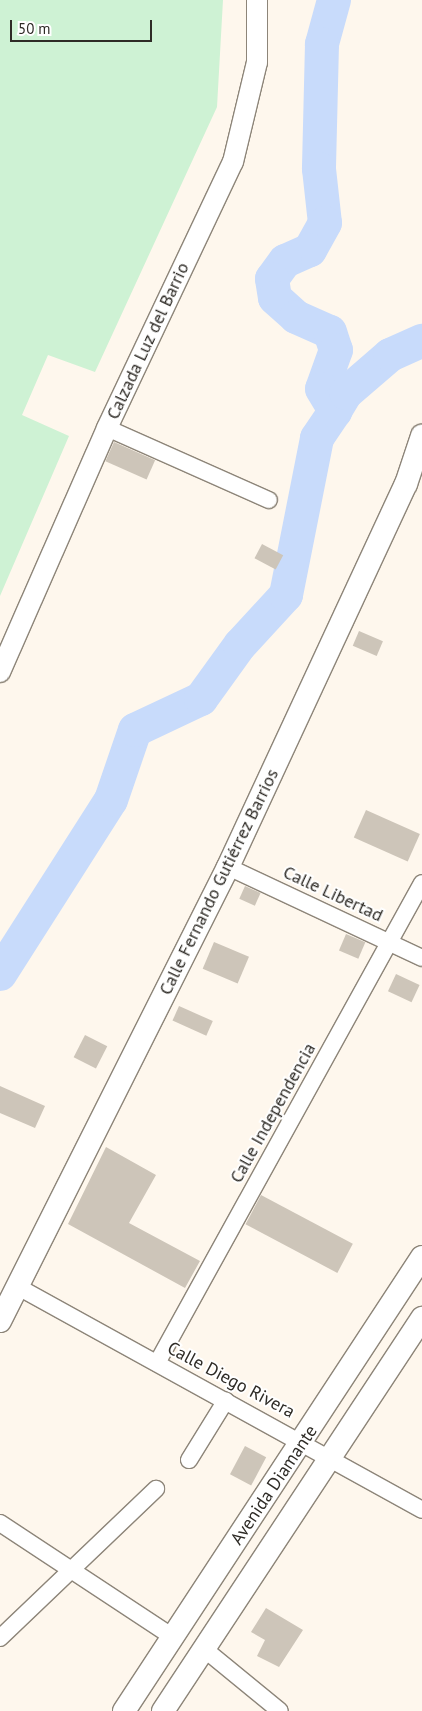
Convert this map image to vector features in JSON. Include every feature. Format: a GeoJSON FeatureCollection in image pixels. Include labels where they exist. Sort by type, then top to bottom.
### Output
{"type":"FeatureCollection","features":[{"type":"Feature","properties":{"kind":"main road","name":"Calle Fernando Gutiérrez Barrios"},"geometry":{"type":"LineString","coordinates":[[0,1321],[20,1288],[228,867],[406,484],[422,436]]}},
{"type":"Feature","properties":{"kind":"main road","name":"Avenida Diamante"},"geometry":{"type":"LineString","coordinates":[[124,1711],[304,1441],[422,1256]]}},
{"type":"Feature","properties":{"kind":"main road","name":"Avenida Diamante"},"geometry":{"type":"LineString","coordinates":[[163,1711],[203,1648],[333,1459],[422,1318]]}},
{"type":"Feature","properties":{"kind":"street","name":"Calzada Luz del Barrio"},"geometry":{"type":"LineString","coordinates":[[1,665],[107,428],[234,162],[257,62],[257,0]]}},
{"type":"Feature","properties":{"kind":"street"},"geometry":{"type":"LineString","coordinates":[[107,428],[268,500]]}},
{"type":"Feature","properties":{"kind":"street","name":"Calle Libertad"},"geometry":{"type":"LineString","coordinates":[[228,867],[422,958]]}},
{"type":"Feature","properties":{"kind":"street","name":"Calle Independencia"},"geometry":{"type":"LineString","coordinates":[[158,1363],[422,883]]}},
{"type":"Feature","properties":{"kind":"street","name":"Calle Diego Rivera"},"geometry":{"type":"LineString","coordinates":[[20,1288],[304,1441],[422,1510]]}},
{"type":"Feature","properties":{"kind":"street"},"geometry":{"type":"LineString","coordinates":[[189,1460],[226,1400]]}},
{"type":"Feature","properties":{"kind":"street"},"geometry":{"type":"LineString","coordinates":[[0,1638],[156,1489]]}},
{"type":"Feature","properties":{"kind":"street"},"geometry":{"type":"LineString","coordinates":[[0,1523],[173,1637]]}},
{"type":"Feature","properties":{"kind":"street"},"geometry":{"type":"LineString","coordinates":[[203,1648],[280,1711]]}},
{"type":"Feature","properties":{"kind":"green space"},"geometry":{"type":"Polygon","coordinates":[[[0,0],[223,0],[217,107],[95,372],[48,355],[22,415],[69,436],[0,596],[0,0]]]}},
{"type":"Feature","properties":{"kind":"building"},"geometry":{"type":"Polygon","coordinates":[[[114,442],[155,460],[147,479],[105,461],[114,442]]]}},
{"type":"Feature","properties":{"kind":"building"},"geometry":{"type":"Polygon","coordinates":[[[262,544],[283,555],[276,569],[254,558],[262,544]]]}},
{"type":"Feature","properties":{"kind":"building"},"geometry":{"type":"Polygon","coordinates":[[[359,631],[383,641],[377,656],[353,646],[359,631]]]}},
{"type":"Feature","properties":{"kind":"building"},"geometry":{"type":"Polygon","coordinates":[[[366,810],[420,834],[408,861],[354,837],[366,810]]]}},
{"type":"Feature","properties":{"kind":"building"},"geometry":{"type":"Polygon","coordinates":[[[245,886],[261,893],[255,906],[239,899],[245,886]]]}},
{"type":"Feature","properties":{"kind":"building"},"geometry":{"type":"Polygon","coordinates":[[[346,934],[365,942],[358,959],[339,951],[346,934]]]}},
{"type":"Feature","properties":{"kind":"building"},"geometry":{"type":"Polygon","coordinates":[[[214,942],[249,957],[238,984],[203,969],[214,942]]]}},
{"type":"Feature","properties":{"kind":"building"},"geometry":{"type":"Polygon","coordinates":[[[396,974],[420,985],[412,1002],[388,991],[396,974]]]}},
{"type":"Feature","properties":{"kind":"building"},"geometry":{"type":"Polygon","coordinates":[[[179,1006],[213,1021],[206,1036],[172,1021],[179,1006]]]}},
{"type":"Feature","properties":{"kind":"building"},"geometry":{"type":"Polygon","coordinates":[[[85,1035],[107,1046],[96,1069],[74,1057],[85,1035]]]}},
{"type":"Feature","properties":{"kind":"building"},"geometry":{"type":"Polygon","coordinates":[[[0,1086],[45,1106],[35,1128],[0,1113],[0,1086]]]}},
{"type":"Feature","properties":{"kind":"building"},"geometry":{"type":"Polygon","coordinates":[[[106,1147],[156,1175],[129,1223],[200,1261],[185,1288],[68,1224],[106,1147]]]}},
{"type":"Feature","properties":{"kind":"building"},"geometry":{"type":"Polygon","coordinates":[[[261,1195],[353,1244],[337,1273],[246,1224],[261,1195]]]}},
{"type":"Feature","properties":{"kind":"building"},"geometry":{"type":"Polygon","coordinates":[[[245,1446],[266,1457],[251,1486],[230,1474],[245,1446]]]}},
{"type":"Feature","properties":{"kind":"building"},"geometry":{"type":"Polygon","coordinates":[[[266,1608],[303,1630],[279,1667],[257,1656],[265,1640],[251,1632],[266,1608]]]}},
{"type":"Feature","properties":{"kind":"waterway"},"geometry":{"type":"LineString","coordinates":[[334,0],[322,44],[319,169],[325,223],[310,250],[285,261],[272,279],[275,298],[296,317],[330,332],[336,350],[322,389],[335,411]]}},
{"type":"Feature","properties":{"kind":"waterway"},"geometry":{"type":"LineString","coordinates":[[0,974],[111,800],[135,730],[201,699],[240,645],[286,595],[317,438],[346,393],[390,355],[422,341]]}}]}
